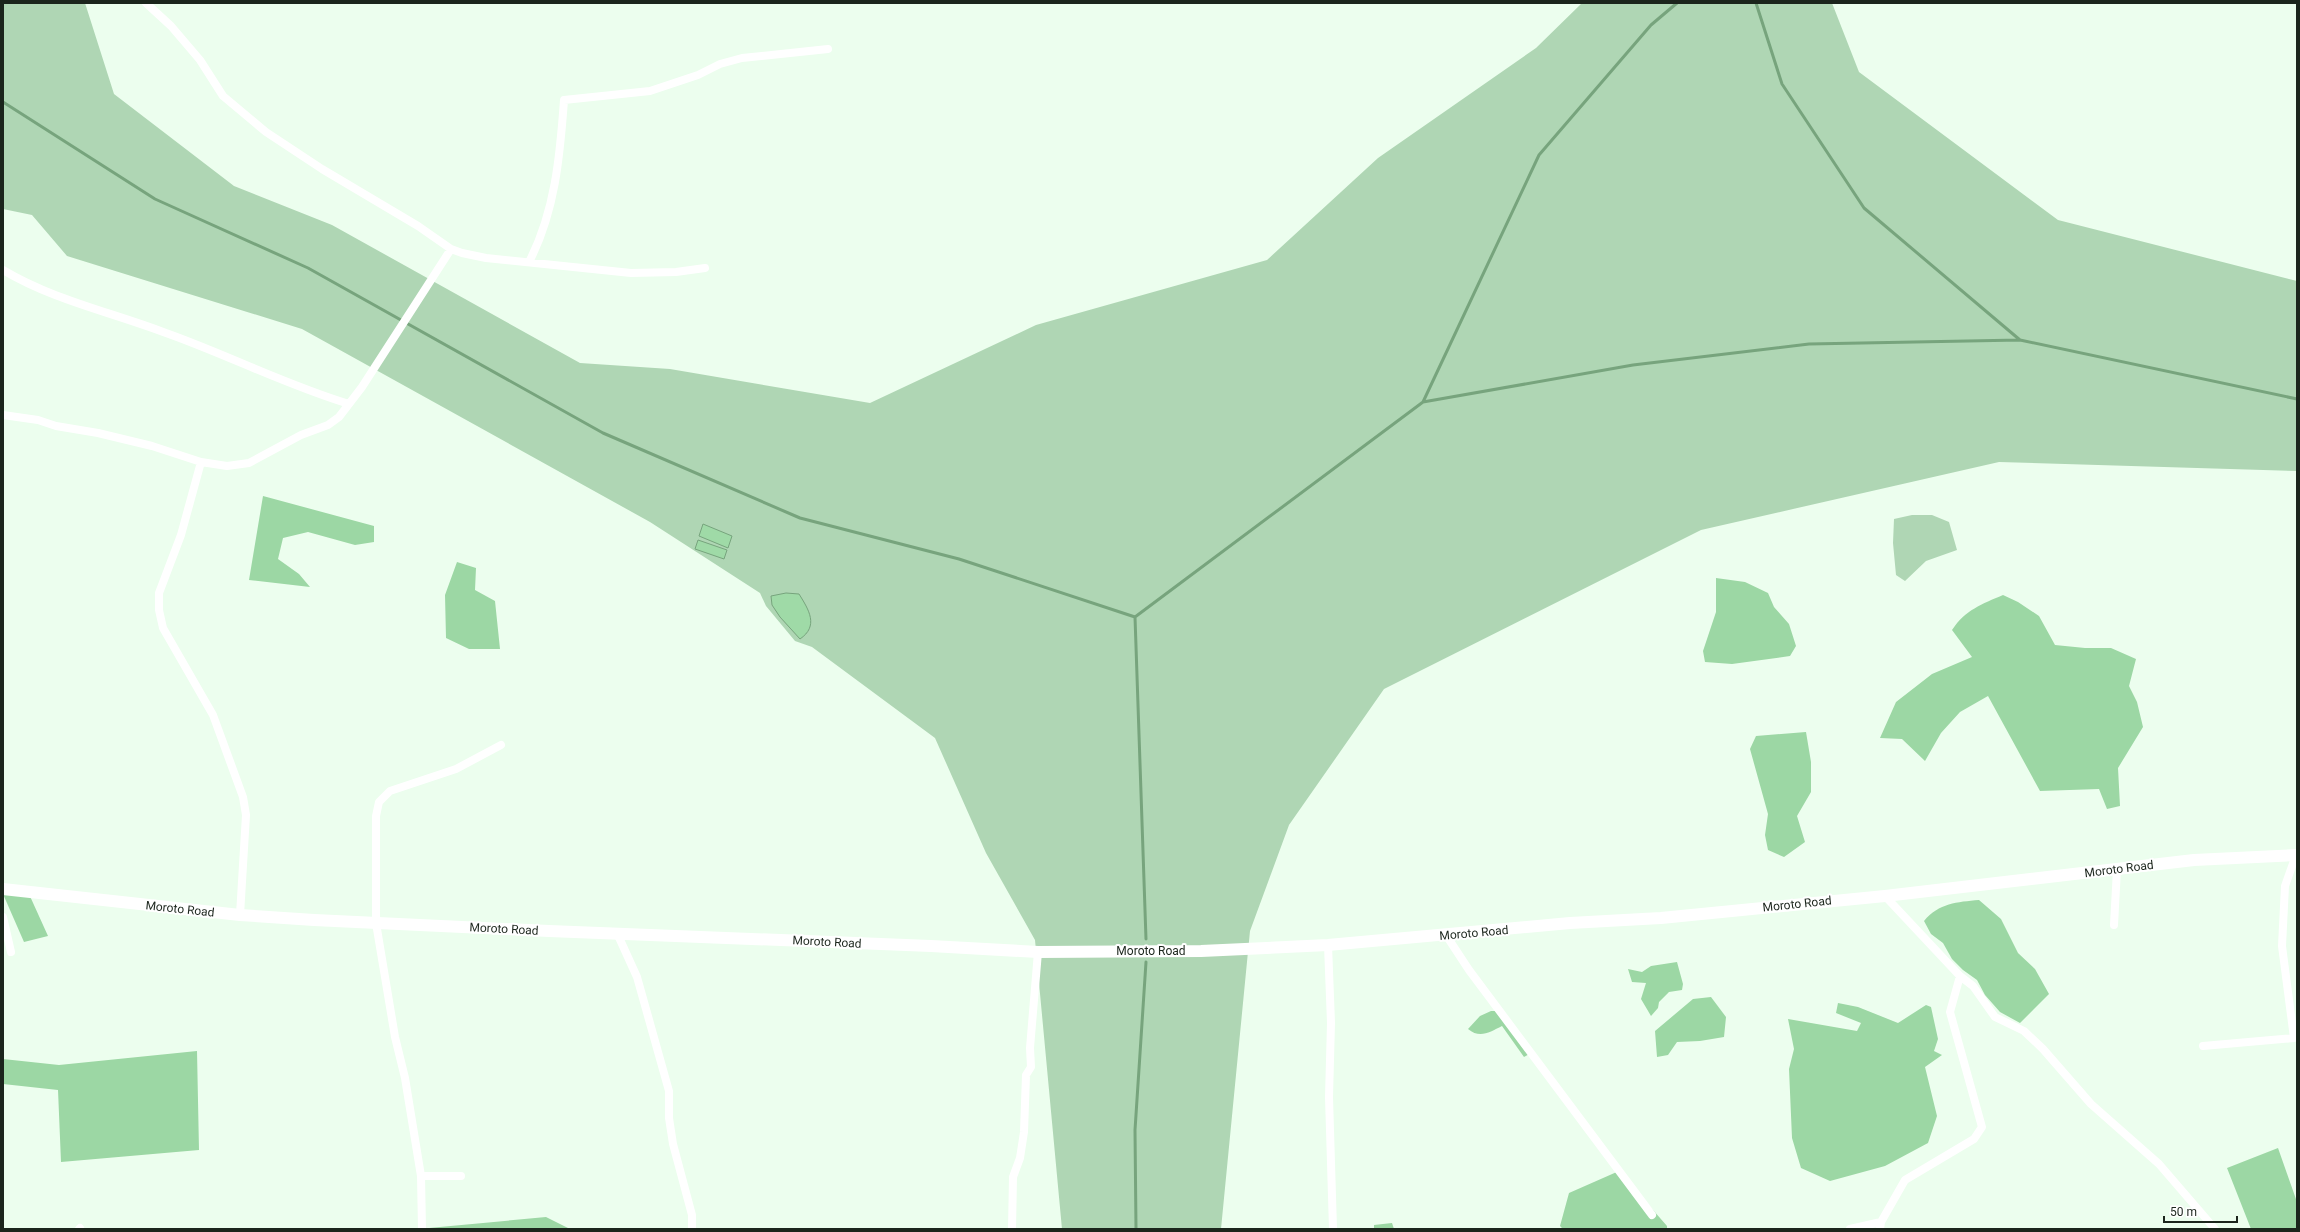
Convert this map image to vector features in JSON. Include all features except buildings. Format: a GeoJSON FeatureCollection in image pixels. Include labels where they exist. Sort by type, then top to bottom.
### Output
{"type":"FeatureCollection","features":[{"type":"Feature","properties":{"kind":"main road","name":"Moroto Road"},"geometry":{"type":"LineString","coordinates":[[3,889],[240,915],[376,923],[1038,952],[1201,951],[1328,945],[1446,936],[1570,924],[1661,918],[1884,896],[2194,860],[2296,855]]}},
{"type":"Feature","properties":{"kind":"street"},"geometry":{"type":"LineString","coordinates":[[146,3],[171,26],[200,60],[213,82],[233,106],[266,132],[322,169],[418,226],[451,248],[462,253],[486,258],[529,262],[563,268],[631,273],[676,272],[705,268]]}},
{"type":"Feature","properties":{"kind":"street"},"geometry":{"type":"LineString","coordinates":[[529,262],[546,224],[551,202],[560,154],[564,100],[650,91],[698,74],[720,64],[742,58],[828,49]]}},
{"type":"Feature","properties":{"kind":"street"},"geometry":{"type":"LineString","coordinates":[[3,415],[33,419],[56,426],[98,433],[152,446],[201,462],[227,466],[249,463],[301,435],[328,425],[339,417],[401,327],[451,248]]}},
{"type":"Feature","properties":{"kind":"street"},"geometry":{"type":"LineString","coordinates":[[3,270],[27,284],[168,333],[278,380],[349,404]]}},
{"type":"Feature","properties":{"kind":"street"},"geometry":{"type":"LineString","coordinates":[[201,462],[181,535],[159,593],[159,610],[163,628],[214,715],[243,797],[246,815],[240,915]]}},
{"type":"Feature","properties":{"kind":"street"},"geometry":{"type":"LineString","coordinates":[[422,1229],[421,1176],[404,1078],[395,1037],[376,923],[376,816],[383,796],[409,783],[461,767],[501,745]]}},
{"type":"Feature","properties":{"kind":"street"},"geometry":{"type":"LineString","coordinates":[[2203,1046],[2294,1038],[2282,946],[2285,886],[2296,855]]}},
{"type":"Feature","properties":{"kind":"street"},"geometry":{"type":"LineString","coordinates":[[2114,925],[2117,869]]}},
{"type":"Feature","properties":{"kind":"street"},"geometry":{"type":"LineString","coordinates":[[1884,896],[1960,976],[1973,986],[1995,1017],[2024,1032],[2043,1049],[2091,1104],[2159,1164],[2215,1229]]}},
{"type":"Feature","properties":{"kind":"street"},"geometry":{"type":"LineString","coordinates":[[3,917],[11,952]]}},
{"type":"Feature","properties":{"kind":"street"},"geometry":{"type":"LineString","coordinates":[[617,933],[637,977],[669,1091],[671,1130],[692,1215],[692,1229]]}},
{"type":"Feature","properties":{"kind":"street"},"geometry":{"type":"LineString","coordinates":[[1446,936],[1469,970],[1652,1215]]}},
{"type":"Feature","properties":{"kind":"street"},"geometry":{"type":"LineString","coordinates":[[1328,945],[1331,1023],[1329,1097],[1333,1229]]}},
{"type":"Feature","properties":{"kind":"street"},"geometry":{"type":"LineString","coordinates":[[1012,1229],[1013,1178],[1020,1158],[1024,1132],[1026,1075],[1032,1067],[1030,1048],[1038,952]]}},
{"type":"Feature","properties":{"kind":"street"},"geometry":{"type":"LineString","coordinates":[[1850,1229],[1880,1226],[1905,1180],[1974,1139],[1982,1127],[1950,1012],[1960,976]]}},
{"type":"Feature","properties":{"kind":"street"},"geometry":{"type":"LineString","coordinates":[[421,1176],[461,1176]]}},
{"type":"Feature","properties":{"kind":"shaded area"},"geometry":{"type":"Polygon","coordinates":[[[3,3],[85,3],[114,94],[234,186],[332,225],[580,363],[670,369],[870,403],[1036,325],[1267,260],[1378,158],[1536,48],[1582,3],[1832,3],[1859,72],[2058,220],[2297,281],[2297,471],[1999,462],[1701,530],[1384,689],[1289,825],[1250,931],[1221,1229],[1062,1229],[1035,940],[986,853],[935,738],[812,647],[795,641],[766,606],[760,593],[650,522],[302,329],[67,256],[32,215],[3,209],[3,3]]]}},
{"type":"Feature","properties":{"kind":"shaded area"},"geometry":{"type":"Polygon","coordinates":[[[263,496],[374,526],[374,542],[355,545],[308,532],[283,538],[278,559],[299,574],[310,587],[249,580],[263,496]]]}},
{"type":"Feature","properties":{"kind":"shaded area"},"geometry":{"type":"Polygon","coordinates":[[[1912,515],[1932,515],[1949,522],[1957,550],[1926,561],[1905,581],[1896,575],[1893,543],[1894,519],[1912,515]]]}},
{"type":"Feature","properties":{"kind":"shaded area"},"geometry":{"type":"Polygon","coordinates":[[[703,524],[732,536],[728,548],[699,536],[703,524]]]}},
{"type":"Feature","properties":{"kind":"shaded area"},"geometry":{"type":"Polygon","coordinates":[[[698,540],[727,550],[724,559],[695,549],[698,540]]]}},
{"type":"Feature","properties":{"kind":"shaded area"},"geometry":{"type":"Polygon","coordinates":[[[457,562],[476,568],[475,590],[495,601],[500,649],[469,649],[446,638],[445,595],[457,562]]]}},
{"type":"Feature","properties":{"kind":"shaded area"},"geometry":{"type":"Polygon","coordinates":[[[1716,578],[1745,582],[1768,593],[1774,607],[1789,624],[1796,646],[1790,656],[1732,664],[1705,662],[1703,651],[1716,612],[1716,578]]]}},
{"type":"Feature","properties":{"kind":"shaded area"},"geometry":{"type":"Polygon","coordinates":[[[786,593],[799,594],[809,612],[811,623],[809,629],[800,639],[780,617],[772,605],[771,596],[786,593]]]}},
{"type":"Feature","properties":{"kind":"shaded area"},"geometry":{"type":"Polygon","coordinates":[[[2003,595],[2018,602],[2039,616],[2055,645],[2085,648],[2111,648],[2136,659],[2129,686],[2137,702],[2143,727],[2118,768],[2120,806],[2107,809],[2099,789],[2040,791],[1988,696],[1960,712],[1941,733],[1925,761],[1902,739],[1880,738],[1896,702],[1932,674],[1972,657],[1952,630],[1962,617],[1974,608],[2003,595]]]}},
{"type":"Feature","properties":{"kind":"shaded area"},"geometry":{"type":"Polygon","coordinates":[[[1806,732],[1811,762],[1811,792],[1797,816],[1805,842],[1784,857],[1768,850],[1765,835],[1768,814],[1750,749],[1756,736],[1806,732]]]}},
{"type":"Feature","properties":{"kind":"shaded area"},"geometry":{"type":"Polygon","coordinates":[[[3,894],[29,894],[48,936],[24,942],[3,894]]]}},
{"type":"Feature","properties":{"kind":"shaded area"},"geometry":{"type":"Polygon","coordinates":[[[1979,900],[2001,919],[2018,953],[2035,969],[2049,994],[2020,1023],[2000,1012],[1985,995],[1977,980],[1963,970],[1952,959],[1943,943],[1931,934],[1924,921],[1936,910],[1949,904],[1979,900]]]}},
{"type":"Feature","properties":{"kind":"shaded area"},"geometry":{"type":"Polygon","coordinates":[[[1677,962],[1683,984],[1682,990],[1669,992],[1659,1002],[1658,1008],[1651,1016],[1641,999],[1646,983],[1632,982],[1628,969],[1642,972],[1651,966],[1677,962]]]}},
{"type":"Feature","properties":{"kind":"shaded area"},"geometry":{"type":"Polygon","coordinates":[[[1711,997],[1726,1017],[1724,1037],[1700,1041],[1677,1042],[1668,1055],[1657,1057],[1655,1031],[1693,999],[1711,997]]]}},
{"type":"Feature","properties":{"kind":"shaded area"},"geometry":{"type":"Polygon","coordinates":[[[1838,1003],[1858,1007],[1898,1023],[1926,1005],[1931,1007],[1938,1039],[1934,1051],[1942,1055],[1925,1067],[1937,1116],[1928,1143],[1885,1166],[1830,1181],[1801,1168],[1792,1138],[1789,1069],[1794,1049],[1788,1019],[1857,1031],[1861,1023],[1836,1013],[1838,1003]]]}},
{"type":"Feature","properties":{"kind":"shaded area"},"geometry":{"type":"Polygon","coordinates":[[[1491,1011],[1498,1011],[1531,1053],[1524,1057],[1502,1026],[1485,1034],[1477,1034],[1468,1029],[1480,1016],[1491,1011]]]}},
{"type":"Feature","properties":{"kind":"shaded area"},"geometry":{"type":"Polygon","coordinates":[[[197,1051],[199,1150],[61,1162],[58,1090],[3,1084],[3,1059],[59,1065],[197,1051]]]}},
{"type":"Feature","properties":{"kind":"shaded area"},"geometry":{"type":"Polygon","coordinates":[[[2278,1148],[2297,1202],[2297,1229],[2251,1229],[2227,1168],[2278,1148]]]}},
{"type":"Feature","properties":{"kind":"shaded area"},"geometry":{"type":"Polygon","coordinates":[[[1619,1171],[1667,1226],[1667,1229],[1563,1229],[1560,1226],[1569,1193],[1619,1171]]]}},
{"type":"Feature","properties":{"kind":"shaded area"},"geometry":{"type":"Polygon","coordinates":[[[546,1217],[570,1229],[429,1229],[429,1228],[546,1217]]]}},
{"type":"Feature","properties":{"kind":"shaded area"},"geometry":{"type":"Polygon","coordinates":[[[1392,1223],[1394,1229],[1374,1229],[1374,1225],[1392,1223]]]}},
{"type":"Feature","properties":{"kind":"waterway"},"geometry":{"type":"LineString","coordinates":[[1423,402],[1539,155],[1651,25],[1677,3]]}},
{"type":"Feature","properties":{"kind":"waterway"},"geometry":{"type":"LineString","coordinates":[[1756,3],[1782,84],[1864,208],[2020,340]]}},
{"type":"Feature","properties":{"kind":"waterway"},"geometry":{"type":"LineString","coordinates":[[3,102],[155,199],[308,268],[603,433],[800,518],[959,559],[1135,617]]}},
{"type":"Feature","properties":{"kind":"waterway"},"geometry":{"type":"LineString","coordinates":[[1135,617],[1423,402],[1633,365],[1809,344],[2020,340],[2297,399]]}},
{"type":"Feature","properties":{"kind":"waterway"},"geometry":{"type":"LineString","coordinates":[[1135,617],[1146,939]]}},
{"type":"Feature","properties":{"kind":"waterway"},"geometry":{"type":"LineString","coordinates":[[1136,1229],[1135,1130],[1146,962]]}}]}
